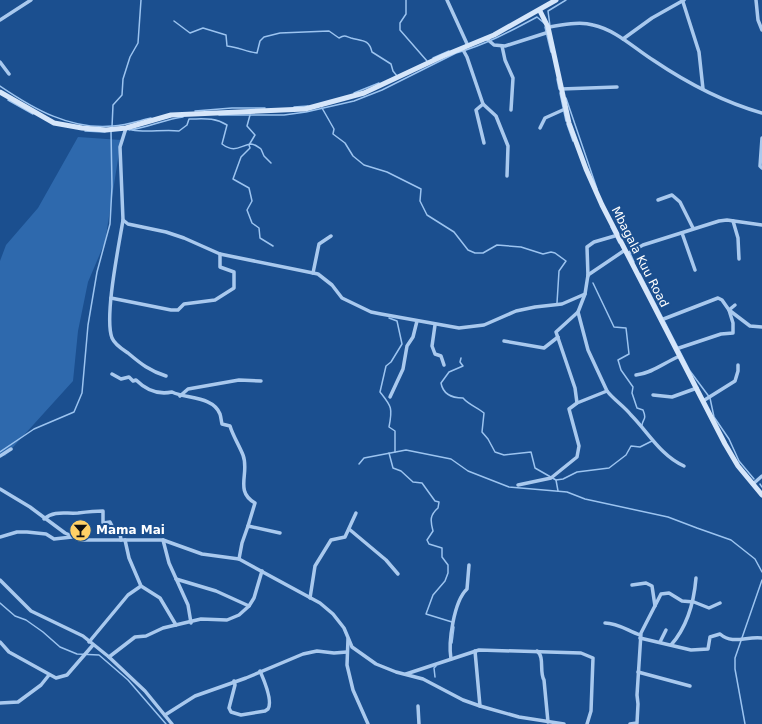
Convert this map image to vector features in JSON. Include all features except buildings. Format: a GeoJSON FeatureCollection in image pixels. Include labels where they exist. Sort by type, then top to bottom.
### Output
{"type":"FeatureCollection","features":[{"type":"Feature","properties":{"kind":"street"},"geometry":{"type":"LineString","coordinates":[[0,20],[31,0]]}},
{"type":"Feature","properties":{"kind":"street"},"geometry":{"type":"LineString","coordinates":[[447,0],[468,46]]}},
{"type":"Feature","properties":{"kind":"street"},"geometry":{"type":"LineString","coordinates":[[0,92],[54,123],[82,128],[106,130],[126,128],[171,115],[248,111],[284,112],[327,104],[364,94],[486,38],[540,11],[556,0]]}},
{"type":"Feature","properties":{"kind":"street"},"geometry":{"type":"LineString","coordinates":[[624,39],[652,18],[684,0],[699,52],[704,89]]}},
{"type":"Feature","properties":{"kind":"street"},"geometry":{"type":"LineString","coordinates":[[756,0],[758,20],[762,30]]}},
{"type":"Feature","properties":{"kind":"street","name":"Mbagala Kuu Road"},"geometry":{"type":"LineString","coordinates":[[540,11],[549,30],[571,130],[586,169],[626,252],[697,388],[724,444],[762,495]]}},
{"type":"Feature","properties":{"kind":"street"},"geometry":{"type":"LineString","coordinates":[[486,38],[494,45],[502,46],[549,30],[591,24],[624,39],[670,71],[704,89],[736,105],[762,113]]}},
{"type":"Feature","properties":{"kind":"street"},"geometry":{"type":"LineString","coordinates":[[502,46],[505,60],[513,78],[511,110]]}},
{"type":"Feature","properties":{"kind":"street"},"geometry":{"type":"LineString","coordinates":[[462,48],[467,57],[483,104],[496,116],[508,146],[506,176]]}},
{"type":"Feature","properties":{"kind":"street"},"geometry":{"type":"LineString","coordinates":[[0,62],[9,74]]}},
{"type":"Feature","properties":{"kind":"street"},"geometry":{"type":"LineString","coordinates":[[561,89],[616,87]]}},
{"type":"Feature","properties":{"kind":"street"},"geometry":{"type":"LineString","coordinates":[[483,104],[476,110],[484,143]]}},
{"type":"Feature","properties":{"kind":"street"},"geometry":{"type":"LineString","coordinates":[[540,128],[545,118],[565,108]]}},
{"type":"Feature","properties":{"kind":"street"},"geometry":{"type":"LineString","coordinates":[[126,128],[120,147],[123,220],[112,298],[110,324],[114,342],[142,367],[166,376]]}},
{"type":"Feature","properties":{"kind":"street"},"geometry":{"type":"LineString","coordinates":[[762,138],[759,160],[762,168]]}},
{"type":"Feature","properties":{"kind":"street"},"geometry":{"type":"LineString","coordinates":[[658,200],[672,195],[680,202],[694,228]]}},
{"type":"Feature","properties":{"kind":"street"},"geometry":{"type":"LineString","coordinates":[[123,220],[128,224],[166,232],[184,238],[220,254],[313,273],[322,277],[332,285],[342,298],[352,304],[371,312],[435,325],[458,328],[484,325],[516,311],[535,306],[562,304],[585,294]]}},
{"type":"Feature","properties":{"kind":"street"},"geometry":{"type":"LineString","coordinates":[[588,276],[626,252],[694,228],[719,221],[733,221],[762,225]]}},
{"type":"Feature","properties":{"kind":"street"},"geometry":{"type":"LineString","coordinates":[[733,221],[738,238],[739,259]]}},
{"type":"Feature","properties":{"kind":"street"},"geometry":{"type":"LineString","coordinates":[[682,233],[695,270]]}},
{"type":"Feature","properties":{"kind":"street"},"geometry":{"type":"LineString","coordinates":[[577,403],[575,388],[557,330],[578,312],[585,294],[588,276],[587,248],[594,242],[618,235]]}},
{"type":"Feature","properties":{"kind":"street"},"geometry":{"type":"LineString","coordinates":[[313,273],[320,244],[331,236]]}},
{"type":"Feature","properties":{"kind":"street"},"geometry":{"type":"LineString","coordinates":[[112,298],[171,310],[178,310],[184,304],[215,300],[234,288],[235,283],[234,272],[220,267],[220,254]]}},
{"type":"Feature","properties":{"kind":"street"},"geometry":{"type":"LineString","coordinates":[[661,320],[718,298],[722,300],[729,310],[750,326],[762,327]]}},
{"type":"Feature","properties":{"kind":"street"},"geometry":{"type":"LineString","coordinates":[[729,310],[735,305]]}},
{"type":"Feature","properties":{"kind":"street"},"geometry":{"type":"LineString","coordinates":[[676,349],[721,334],[733,333],[733,323],[729,310]]}},
{"type":"Feature","properties":{"kind":"street"},"geometry":{"type":"LineString","coordinates":[[578,312],[588,350],[607,391],[632,416],[652,442],[676,462],[684,466]]}},
{"type":"Feature","properties":{"kind":"street"},"geometry":{"type":"LineString","coordinates":[[390,397],[403,369],[407,346],[413,337],[417,321]]}},
{"type":"Feature","properties":{"kind":"street"},"geometry":{"type":"LineString","coordinates":[[435,325],[433,349],[435,354],[441,356],[444,365]]}},
{"type":"Feature","properties":{"kind":"street"},"geometry":{"type":"LineString","coordinates":[[504,341],[544,348],[558,337]]}},
{"type":"Feature","properties":{"kind":"street"},"geometry":{"type":"LineString","coordinates":[[636,376],[651,372],[668,361],[680,356]]}},
{"type":"Feature","properties":{"kind":"street"},"geometry":{"type":"LineString","coordinates":[[703,401],[735,380],[738,365]]}},
{"type":"Feature","properties":{"kind":"street"},"geometry":{"type":"LineString","coordinates":[[112,374],[123,380],[129,377],[134,381],[136,380],[143,387],[159,393],[164,394],[172,392],[180,396],[196,398],[209,403],[220,413],[222,424],[230,426],[244,455],[244,492],[247,499],[255,503],[242,543],[239,559]]}},
{"type":"Feature","properties":{"kind":"street"},"geometry":{"type":"LineString","coordinates":[[180,396],[188,389],[239,380],[261,381]]}},
{"type":"Feature","properties":{"kind":"street"},"geometry":{"type":"LineString","coordinates":[[653,395],[672,397],[697,388]]}},
{"type":"Feature","properties":{"kind":"street"},"geometry":{"type":"LineString","coordinates":[[518,485],[551,478],[577,457],[579,446],[569,410],[571,406],[577,403],[607,391]]}},
{"type":"Feature","properties":{"kind":"street"},"geometry":{"type":"LineString","coordinates":[[0,456],[11,449]]}},
{"type":"Feature","properties":{"kind":"street"},"geometry":{"type":"LineString","coordinates":[[753,484],[762,476]]}},
{"type":"Feature","properties":{"kind":"street"},"geometry":{"type":"LineString","coordinates":[[0,489],[30,507],[44,519],[73,537],[81,540],[163,540],[202,554],[239,559],[310,598],[333,614],[348,637],[352,647],[360,654],[382,667],[423,679],[463,700],[480,706],[519,718],[564,724]]}},
{"type":"Feature","properties":{"kind":"street"},"geometry":{"type":"LineString","coordinates":[[44,519],[50,514],[58,512],[76,513],[103,511],[103,524],[110,522],[114,532],[120,533],[141,586],[160,598],[176,625]]}},
{"type":"Feature","properties":{"kind":"street"},"geometry":{"type":"LineString","coordinates":[[310,598],[315,566],[322,553],[331,540],[345,537],[356,513]]}},
{"type":"Feature","properties":{"kind":"street"},"geometry":{"type":"LineString","coordinates":[[248,526],[280,533]]}},
{"type":"Feature","properties":{"kind":"street"},"geometry":{"type":"LineString","coordinates":[[349,529],[386,560],[398,574]]}},
{"type":"Feature","properties":{"kind":"street"},"geometry":{"type":"LineString","coordinates":[[0,537],[17,532],[31,532],[46,534],[54,539],[73,537]]}},
{"type":"Feature","properties":{"kind":"street"},"geometry":{"type":"LineString","coordinates":[[163,540],[169,563],[188,605],[191,623]]}},
{"type":"Feature","properties":{"kind":"street"},"geometry":{"type":"LineString","coordinates":[[451,659],[449,644],[455,613],[461,594],[466,589],[468,565]]}},
{"type":"Feature","properties":{"kind":"street"},"geometry":{"type":"LineString","coordinates":[[109,657],[135,636],[146,636],[176,625],[191,623],[202,619],[227,620],[239,615],[249,606],[254,598],[262,571]]}},
{"type":"Feature","properties":{"kind":"street"},"geometry":{"type":"LineString","coordinates":[[671,645],[685,622],[696,578]]}},
{"type":"Feature","properties":{"kind":"street"},"geometry":{"type":"LineString","coordinates":[[176,579],[216,591],[249,606]]}},
{"type":"Feature","properties":{"kind":"street"},"geometry":{"type":"LineString","coordinates":[[0,580],[31,611],[40,617],[70,629],[109,657],[145,691],[172,724]]}},
{"type":"Feature","properties":{"kind":"street"},"geometry":{"type":"LineString","coordinates":[[632,585],[646,583],[652,586],[656,606]]}},
{"type":"Feature","properties":{"kind":"street"},"geometry":{"type":"LineString","coordinates":[[0,642],[9,652],[49,675],[56,678],[67,674],[128,595],[141,586]]}},
{"type":"Feature","properties":{"kind":"street"},"geometry":{"type":"LineString","coordinates":[[630,724],[637,724],[640,636],[661,594],[665,592],[682,601],[691,602],[709,608],[720,603]]}},
{"type":"Feature","properties":{"kind":"street"},"geometry":{"type":"LineString","coordinates":[[605,623],[620,626],[640,636],[698,651],[708,649],[710,636],[712,635],[720,634],[724,638],[741,641],[751,637],[762,638]]}},
{"type":"Feature","properties":{"kind":"street"},"geometry":{"type":"LineString","coordinates":[[660,642],[666,630]]}},
{"type":"Feature","properties":{"kind":"street"},"geometry":{"type":"LineString","coordinates":[[348,637],[347,665],[353,690],[368,724]]}},
{"type":"Feature","properties":{"kind":"street"},"geometry":{"type":"LineString","coordinates":[[475,651],[480,706]]}},
{"type":"Feature","properties":{"kind":"street"},"geometry":{"type":"LineString","coordinates":[[405,674],[475,651],[581,653],[593,657],[591,711],[588,724]]}},
{"type":"Feature","properties":{"kind":"street"},"geometry":{"type":"LineString","coordinates":[[536,651],[541,655],[541,676],[544,680],[548,722]]}},
{"type":"Feature","properties":{"kind":"street"},"geometry":{"type":"LineString","coordinates":[[164,715],[195,696],[310,652],[347,652]]}},
{"type":"Feature","properties":{"kind":"street"},"geometry":{"type":"LineString","coordinates":[[234,681],[235,685],[229,708],[231,712],[241,715],[265,711],[270,707],[270,704],[266,682],[260,671]]}},
{"type":"Feature","properties":{"kind":"street"},"geometry":{"type":"LineString","coordinates":[[638,672],[690,686]]}},
{"type":"Feature","properties":{"kind":"street"},"geometry":{"type":"LineString","coordinates":[[0,702],[18,702],[41,685],[49,675]]}},
{"type":"Feature","properties":{"kind":"street"},"geometry":{"type":"LineString","coordinates":[[418,706],[420,724]]}},
{"type":"Feature","properties":{"kind":"shaded area"},"geometry":{"type":"Polygon","coordinates":[[[78,137],[121,140],[105,242],[88,282],[78,331],[73,381],[5,456],[0,455],[0,261],[6,245],[38,208],[78,137]]]}},
{"type":"Feature","properties":{"kind":"waterway"},"geometry":{"type":"LineString","coordinates":[[112,127],[113,105],[122,95],[123,79],[130,57],[138,43],[141,0]]}},
{"type":"Feature","properties":{"kind":"waterway"},"geometry":{"type":"LineString","coordinates":[[406,0],[406,14],[400,23],[400,30],[427,61]]}},
{"type":"Feature","properties":{"kind":"waterway"},"geometry":{"type":"LineString","coordinates":[[550,26],[548,11],[566,0]]}},
{"type":"Feature","properties":{"kind":"waterway"},"geometry":{"type":"LineString","coordinates":[[219,115],[284,115],[306,112],[354,101],[382,90],[456,53],[498,37],[537,17],[544,23]]}},
{"type":"Feature","properties":{"kind":"waterway"},"geometry":{"type":"LineString","coordinates":[[174,21],[190,33],[203,28],[226,35],[227,46],[257,53],[260,41],[264,37],[280,33],[329,31],[339,38],[345,36],[362,40],[367,43],[372,52],[391,64],[393,71],[397,76]]}},
{"type":"Feature","properties":{"kind":"waterway"},"geometry":{"type":"LineString","coordinates":[[545,27],[551,52]]}},
{"type":"Feature","properties":{"kind":"waterway"},"geometry":{"type":"LineString","coordinates":[[433,58],[449,51]]}},
{"type":"Feature","properties":{"kind":"waterway"},"geometry":{"type":"LineString","coordinates":[[557,79],[559,89]]}},
{"type":"Feature","properties":{"kind":"waterway"},"geometry":{"type":"LineString","coordinates":[[354,93],[379,83]]}},
{"type":"Feature","properties":{"kind":"waterway"},"geometry":{"type":"LineString","coordinates":[[0,86],[39,110],[82,125],[113,126],[151,118]]}},
{"type":"Feature","properties":{"kind":"waterway"},"geometry":{"type":"LineString","coordinates":[[560,93],[566,121]]}},
{"type":"Feature","properties":{"kind":"waterway"},"geometry":{"type":"LineString","coordinates":[[566,98],[597,189]]}},
{"type":"Feature","properties":{"kind":"waterway"},"geometry":{"type":"LineString","coordinates":[[8,100],[33,114]]}},
{"type":"Feature","properties":{"kind":"waterway"},"geometry":{"type":"LineString","coordinates":[[294,107],[308,106]]}},
{"type":"Feature","properties":{"kind":"waterway"},"geometry":{"type":"LineString","coordinates":[[195,111],[232,108],[265,108]]}},
{"type":"Feature","properties":{"kind":"waterway"},"geometry":{"type":"LineString","coordinates":[[322,108],[334,129],[333,134],[345,143],[353,156],[364,165],[387,172],[421,189],[420,201],[427,215],[454,232],[468,250],[475,253],[483,253],[497,245],[521,247],[543,254],[551,252],[555,253],[566,261],[559,271],[557,303]]}},
{"type":"Feature","properties":{"kind":"waterway"},"geometry":{"type":"LineString","coordinates":[[250,115],[247,126],[255,135],[249,145],[250,148],[241,157],[233,179],[249,188],[252,201],[247,210],[252,223],[259,228],[260,238],[273,246]]}},
{"type":"Feature","properties":{"kind":"waterway"},"geometry":{"type":"LineString","coordinates":[[129,130],[183,117]]}},
{"type":"Feature","properties":{"kind":"waterway"},"geometry":{"type":"LineString","coordinates":[[132,130],[179,131],[187,125],[189,119],[218,121],[227,125],[222,144],[234,149],[254,144],[261,149],[264,156],[271,163]]}},
{"type":"Feature","properties":{"kind":"waterway"},"geometry":{"type":"LineString","coordinates":[[567,124],[573,141]]}},
{"type":"Feature","properties":{"kind":"waterway"},"geometry":{"type":"LineString","coordinates":[[85,131],[105,132]]}},
{"type":"Feature","properties":{"kind":"waterway"},"geometry":{"type":"LineString","coordinates":[[0,452],[34,429],[74,412],[82,393],[88,325],[97,272],[110,224],[112,187],[111,131]]}},
{"type":"Feature","properties":{"kind":"waterway"},"geometry":{"type":"LineString","coordinates":[[611,227],[619,243]]}},
{"type":"Feature","properties":{"kind":"waterway"},"geometry":{"type":"LineString","coordinates":[[630,253],[634,262]]}},
{"type":"Feature","properties":{"kind":"waterway"},"geometry":{"type":"LineString","coordinates":[[640,274],[690,371],[710,398],[714,417],[729,439],[739,461],[754,479]]}},
{"type":"Feature","properties":{"kind":"waterway"},"geometry":{"type":"LineString","coordinates":[[593,283],[614,327],[626,328],[629,354],[618,360],[621,370],[633,387],[632,393],[637,408],[643,410],[645,417],[642,425]]}},
{"type":"Feature","properties":{"kind":"waterway"},"geometry":{"type":"LineString","coordinates":[[389,318],[397,321],[402,344],[391,362],[386,366],[380,392],[390,407],[391,415],[389,427],[395,431],[395,452]]}},
{"type":"Feature","properties":{"kind":"waterway"},"geometry":{"type":"LineString","coordinates":[[461,358],[460,362],[463,366],[449,372],[441,383],[446,393],[455,397],[463,398],[484,413],[482,432],[488,439],[495,452],[504,455],[531,452],[535,468],[556,480],[558,491]]}},
{"type":"Feature","properties":{"kind":"waterway"},"geometry":{"type":"LineString","coordinates":[[556,480],[563,479],[577,472],[609,468],[626,455],[631,446],[640,447],[652,441]]}},
{"type":"Feature","properties":{"kind":"waterway"},"geometry":{"type":"LineString","coordinates":[[359,464],[364,458],[406,450],[451,459],[468,471],[509,487],[567,492],[585,499],[668,517],[731,540],[755,559],[762,572]]}},
{"type":"Feature","properties":{"kind":"waterway"},"geometry":{"type":"LineString","coordinates":[[389,453],[393,468],[401,471],[413,482],[422,483],[435,501],[439,502],[438,508],[433,513],[431,518],[433,531],[427,540],[429,544],[442,548],[442,557],[448,565],[448,573],[445,581],[433,595],[426,614],[452,622]]}},
{"type":"Feature","properties":{"kind":"waterway"},"geometry":{"type":"LineString","coordinates":[[745,724],[735,669],[735,658],[762,580]]}},
{"type":"Feature","properties":{"kind":"waterway"},"geometry":{"type":"LineString","coordinates":[[0,603],[15,616],[26,620],[43,632],[60,647],[77,654],[99,655],[128,680],[166,724]]}},
{"type":"Feature","properties":{"kind":"waterway"},"geometry":{"type":"LineString","coordinates":[[452,643],[454,627]]}},
{"type":"Feature","properties":{"kind":"waterway"},"geometry":{"type":"LineString","coordinates":[[435,677],[434,668],[436,666]]}},
{"type":"Feature","properties":{"kind":"place","name":"Mama Mai"},"geometry":{"type":"Point","coordinates":[81,530]}}]}
